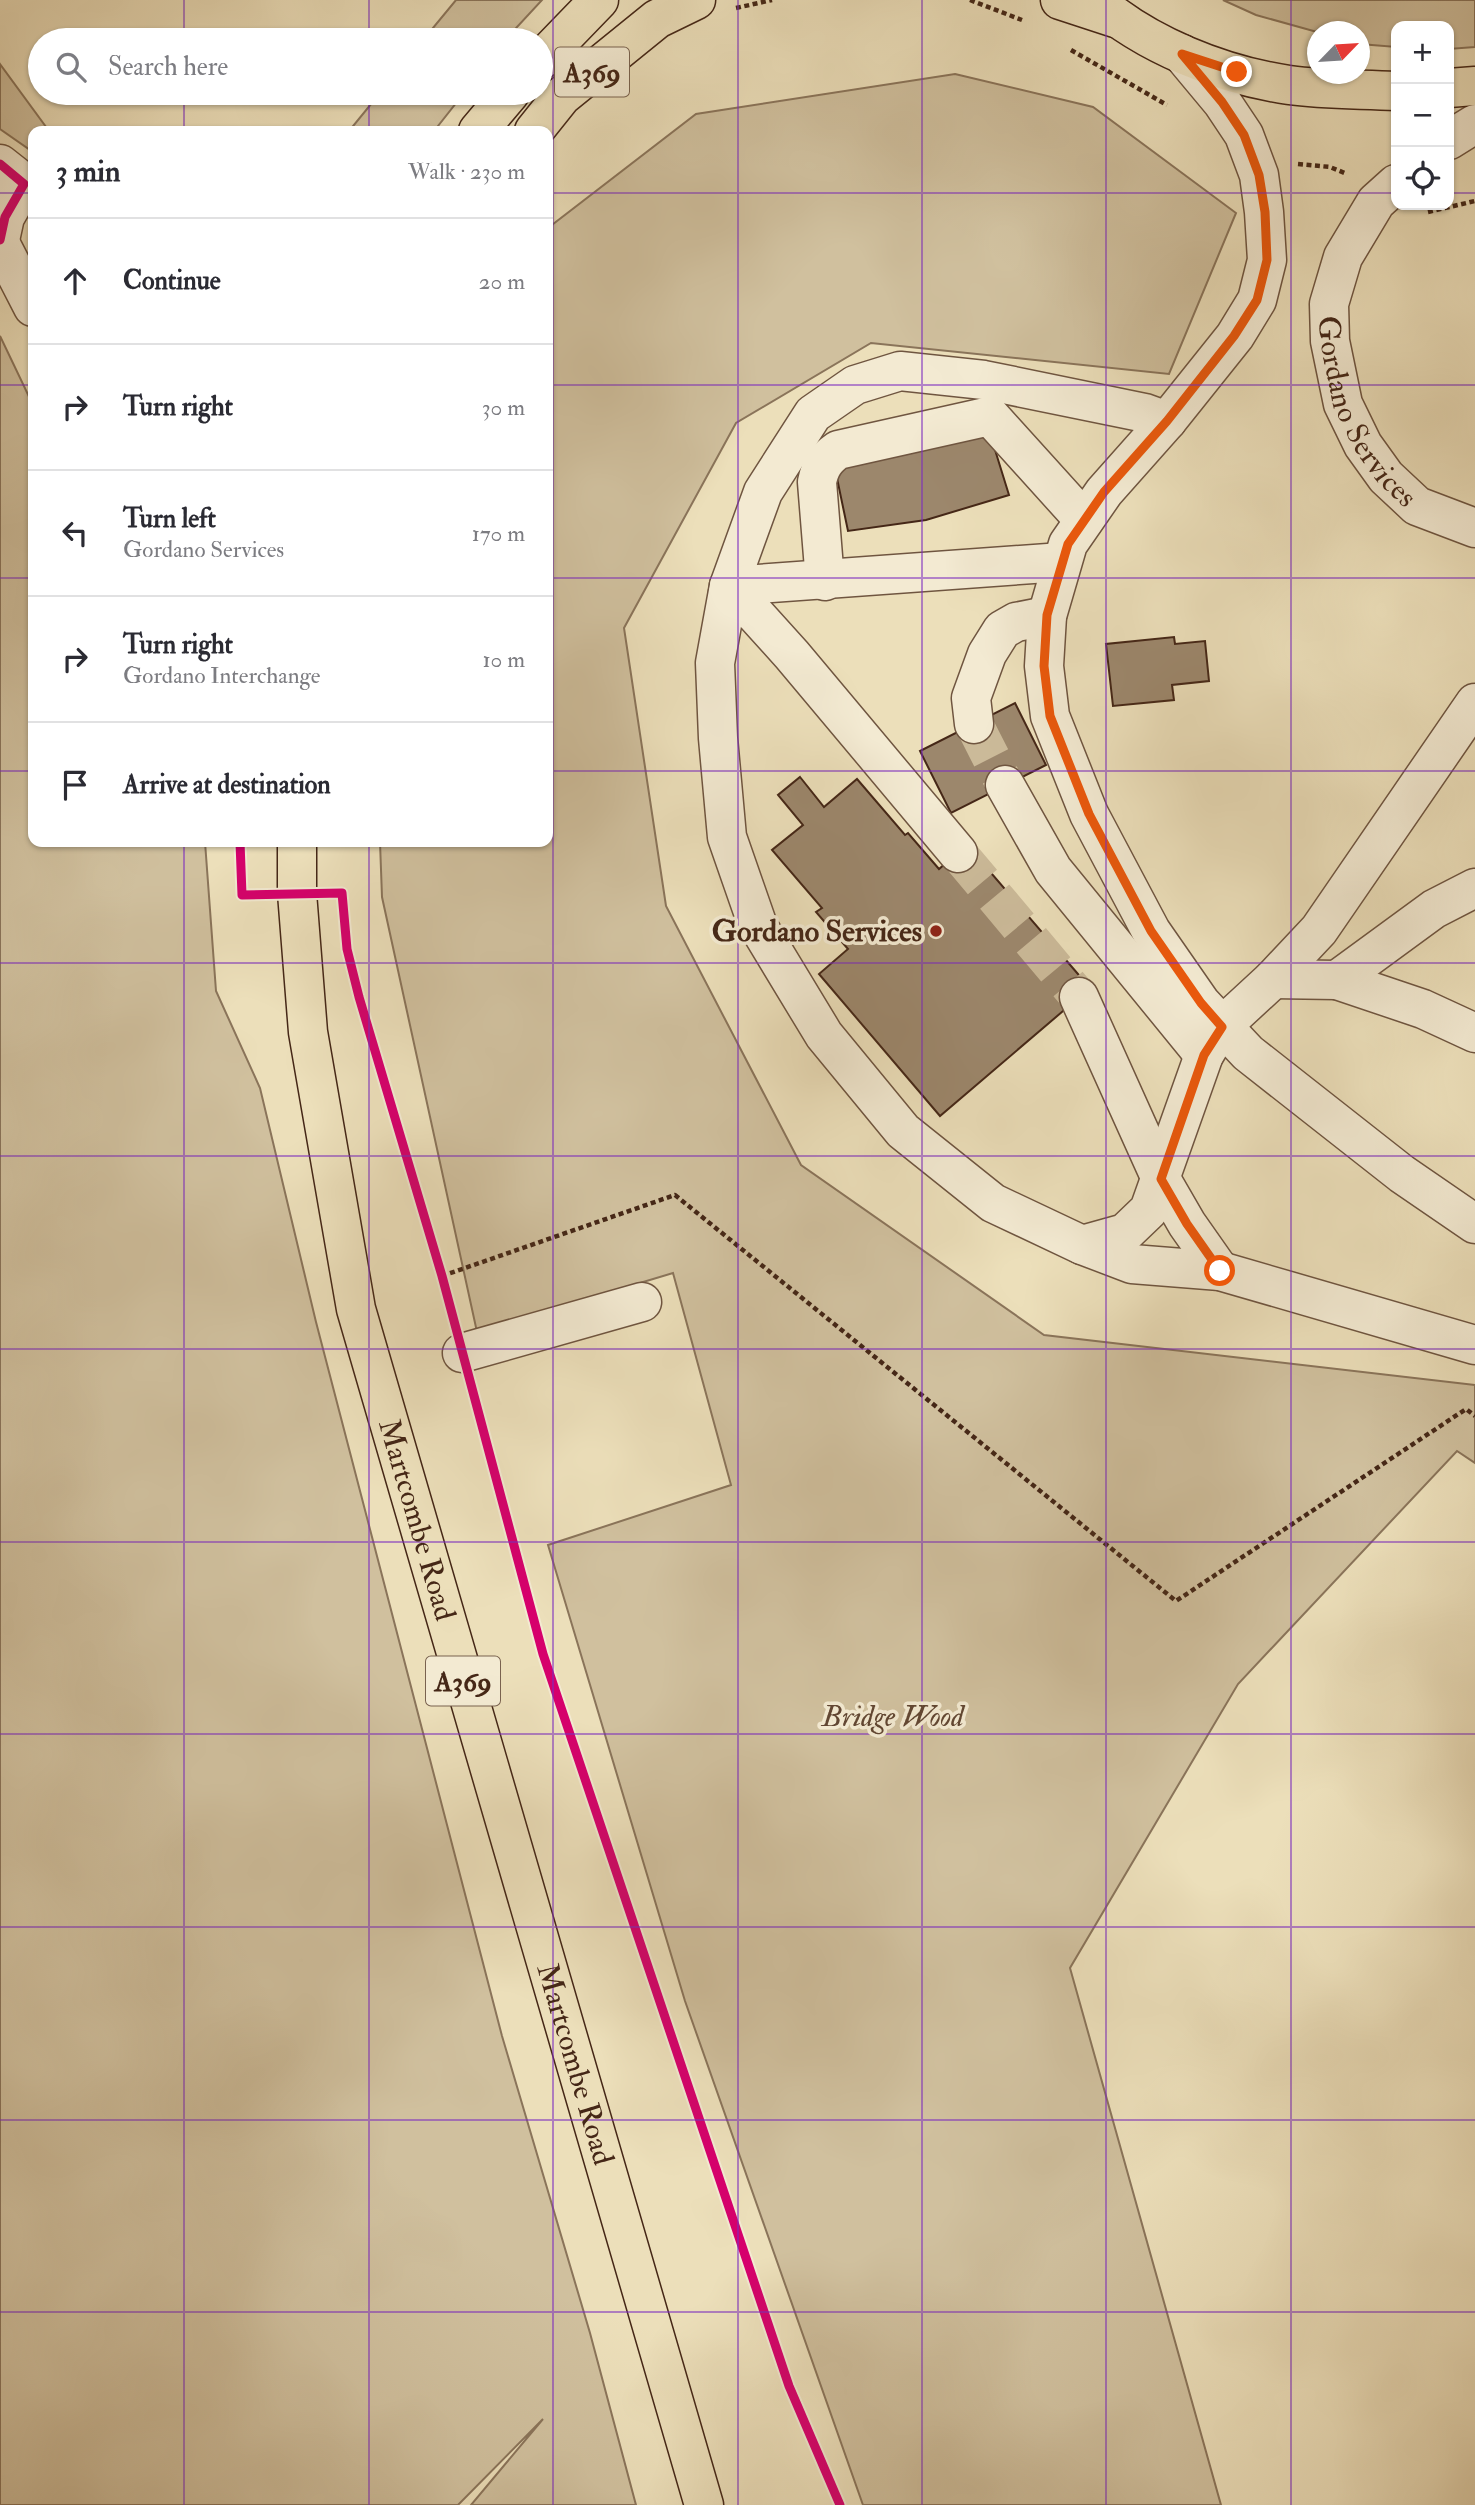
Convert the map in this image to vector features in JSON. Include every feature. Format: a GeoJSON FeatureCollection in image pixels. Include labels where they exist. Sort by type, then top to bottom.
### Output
{"type":"FeatureCollection","features":[{"type":"Feature","properties":{"kind":"main road","name":"A369"},"geometry":{"type":"LineString","coordinates":[[553,48],[599,0]]}},
{"type":"Feature","properties":{"kind":"main road","name":"A369"},"geometry":{"type":"LineString","coordinates":[[538,126],[562,96],[657,19],[696,0]]}},
{"type":"Feature","properties":{"kind":"main road"},"geometry":{"type":"LineString","coordinates":[[1060,0],[1105,9],[1150,40],[1237,72],[1289,85],[1391,91]]}},
{"type":"Feature","properties":{"kind":"main road"},"geometry":{"type":"LineString","coordinates":[[1454,88],[1475,86]]}},
{"type":"Feature","properties":{"kind":"main road"},"geometry":{"type":"LineString","coordinates":[[482,126],[500,105]]}},
{"type":"Feature","properties":{"kind":"main road","name":"Martcombe Road"},"geometry":{"type":"LineString","coordinates":[[297,847],[297,893],[308,1032],[356,1309],[704,2505]]}},
{"type":"Feature","properties":{"kind":"lane"},"geometry":{"type":"LineString","coordinates":[[1182,54],[1222,102],[1244,135],[1259,175],[1265,212],[1267,260],[1257,300],[1234,336],[1167,421],[1104,492],[1068,544],[1047,615],[1044,666],[1050,716],[1089,814],[1151,931],[1201,1003],[1213,1041]]}},
{"type":"Feature","properties":{"kind":"lane"},"geometry":{"type":"LineString","coordinates":[[1454,137],[1475,124]]}},
{"type":"Feature","properties":{"kind":"lane"},"geometry":{"type":"LineString","coordinates":[[19,179],[5,217],[0,242],[28,297]]}},
{"type":"Feature","properties":{"kind":"lane","name":"Gordano Services"},"geometry":{"type":"LineString","coordinates":[[1391,199],[1376,202],[1343,257],[1329,304],[1330,341],[1343,404],[1363,444],[1386,477],[1417,506],[1475,528]]}},
{"type":"Feature","properties":{"kind":"lane"},"geometry":{"type":"LineString","coordinates":[[1167,421],[1144,413],[984,380],[900,372],[855,385],[813,414],[763,492],[729,590],[715,663],[718,738],[727,838],[758,926],[824,1035],[903,1131],[993,1203],[1082,1245],[1132,1264],[1220,1271],[1475,1345]]}},
{"type":"Feature","properties":{"kind":"lane"},"geometry":{"type":"LineString","coordinates":[[825,581],[817,482],[820,467],[838,450],[990,416],[1084,520]]}},
{"type":"Feature","properties":{"kind":"lane"},"geometry":{"type":"LineString","coordinates":[[729,590],[1062,562]]}},
{"type":"Feature","properties":{"kind":"lane"},"geometry":{"type":"LineString","coordinates":[[729,590],[792,655],[958,853]]}},
{"type":"Feature","properties":{"kind":"lane"},"geometry":{"type":"LineString","coordinates":[[974,724],[971,698],[987,654],[1002,630],[1016,622],[1047,615]]}},
{"type":"Feature","properties":{"kind":"lane"},"geometry":{"type":"LineString","coordinates":[[1082,1245],[1125,1233],[1149,1210],[1213,1041],[1319,930],[1475,703]]}},
{"type":"Feature","properties":{"kind":"lane"},"geometry":{"type":"LineString","coordinates":[[1005,785],[1053,870],[1213,1041],[1248,1054],[1402,1174],[1475,1224]]}},
{"type":"Feature","properties":{"kind":"lane"},"geometry":{"type":"LineString","coordinates":[[1336,980],[1434,909],[1475,888]]}},
{"type":"Feature","properties":{"kind":"lane"},"geometry":{"type":"LineString","coordinates":[[1273,979],[1336,980],[1423,1009],[1475,1033]]}},
{"type":"Feature","properties":{"kind":"lane"},"geometry":{"type":"LineString","coordinates":[[1079,997],[1161,1179],[1187,1224],[1220,1271]]}},
{"type":"Feature","properties":{"kind":"lane"},"geometry":{"type":"LineString","coordinates":[[462,1353],[642,1301]]}},
{"type":"Feature","properties":{"kind":"path"},"geometry":{"type":"LineString","coordinates":[[1454,206],[1475,201]]}},
{"type":"Feature","properties":{"kind":"path"},"geometry":{"type":"LineString","coordinates":[[442,1276],[675,1195],[1176,1601],[1466,1409],[1475,1416]]}},
{"type":"Feature","properties":{"kind":"path"},"geometry":{"type":"LineString","coordinates":[[439,1265],[445,1289]]}},
{"type":"Feature","properties":{"kind":"green space"},"geometry":{"type":"Polygon","coordinates":[[[456,0],[542,0],[516,28],[433,28],[456,0]]]}},
{"type":"Feature","properties":{"kind":"green space"},"geometry":{"type":"Polygon","coordinates":[[[1223,0],[1475,0],[1475,47],[1454,49],[1454,21],[1391,21],[1391,47],[1370,45],[1370,21],[1307,21],[1307,29],[1256,15],[1223,0]]]}},
{"type":"Feature","properties":{"kind":"green space"},"geometry":{"type":"Polygon","coordinates":[[[0,64],[45,126],[28,126],[28,149],[0,129],[0,64]]]}},
{"type":"Feature","properties":{"kind":"green space","name":"Bridge Wood"},"geometry":{"type":"Polygon","coordinates":[[[955,74],[1093,107],[1236,213],[1169,374],[871,343],[736,423],[624,628],[666,906],[801,1165],[1044,1335],[1475,1385],[1475,1463],[1457,1451],[1238,1684],[1070,1968],[1221,2505],[863,2505],[685,2001],[548,1545],[731,1485],[673,1273],[477,1332],[382,897],[380,847],[553,847],[553,224],[696,114],[955,74]]]}},
{"type":"Feature","properties":{"kind":"green space"},"geometry":{"type":"Polygon","coordinates":[[[370,105],[455,105],[438,126],[353,126],[370,105]]]}},
{"type":"Feature","properties":{"kind":"green space"},"geometry":{"type":"Polygon","coordinates":[[[0,336],[28,395],[28,847],[205,847],[216,991],[260,1088],[316,1322],[502,2036],[590,2333],[636,2505],[471,2505],[543,2419],[458,2505],[0,2505],[0,336]]]}},
{"type":"Feature","properties":{"kind":"building"},"geometry":{"type":"Polygon","coordinates":[[[987,424],[1009,495],[926,520],[848,531],[833,459],[987,424]]]}},
{"type":"Feature","properties":{"kind":"building"},"geometry":{"type":"Polygon","coordinates":[[[1174,637],[1175,644],[1205,641],[1209,681],[1172,685],[1174,700],[1113,706],[1106,644],[1174,637]]]}},
{"type":"Feature","properties":{"kind":"building"},"geometry":{"type":"Polygon","coordinates":[[[1015,703],[1046,765],[951,813],[920,751],[1015,703]]]}},
{"type":"Feature","properties":{"kind":"building","name":"Gordano Services"},"geometry":{"type":"Polygon","coordinates":[[[800,777],[824,807],[857,779],[905,835],[908,833],[939,869],[967,845],[1090,988],[940,1116],[819,974],[848,949],[816,912],[822,908],[772,850],[803,825],[778,795],[800,777]]]}},
{"type":"Feature","properties":{"kind":"tunnel"},"geometry":{"type":"LineString","coordinates":[[974,724],[1005,785]]}},
{"type":"Feature","properties":{"kind":"tunnel"},"geometry":{"type":"LineString","coordinates":[[958,853],[1079,997]]}},
{"type":"Feature","properties":{"kind":"cycle path"},"geometry":{"type":"LineString","coordinates":[[0,164],[24,184],[5,217],[0,240]]}},
{"type":"Feature","properties":{"kind":"cycle path"},"geometry":{"type":"LineString","coordinates":[[240,847],[242,895],[342,893],[347,949],[359,997],[442,1276],[543,1654],[789,2386],[840,2505]]}},
{"type":"Feature","properties":{"kind":"place","name":"Gordano Services"},"geometry":{"type":"Point","coordinates":[936,931]}},
{"type":"Feature","properties":{"kind":"route"},"geometry":{"type":"LineString","coordinates":[[1220,1271],[1187,1224],[1161,1179],[1204,1055],[1222,1027],[1201,1003],[1151,931],[1089,814],[1050,716],[1044,666],[1047,615],[1068,544],[1104,492],[1167,421],[1234,336],[1257,300],[1267,260],[1265,212],[1255,161],[1244,135],[1222,102],[1182,54],[1237,72]]}}]}
